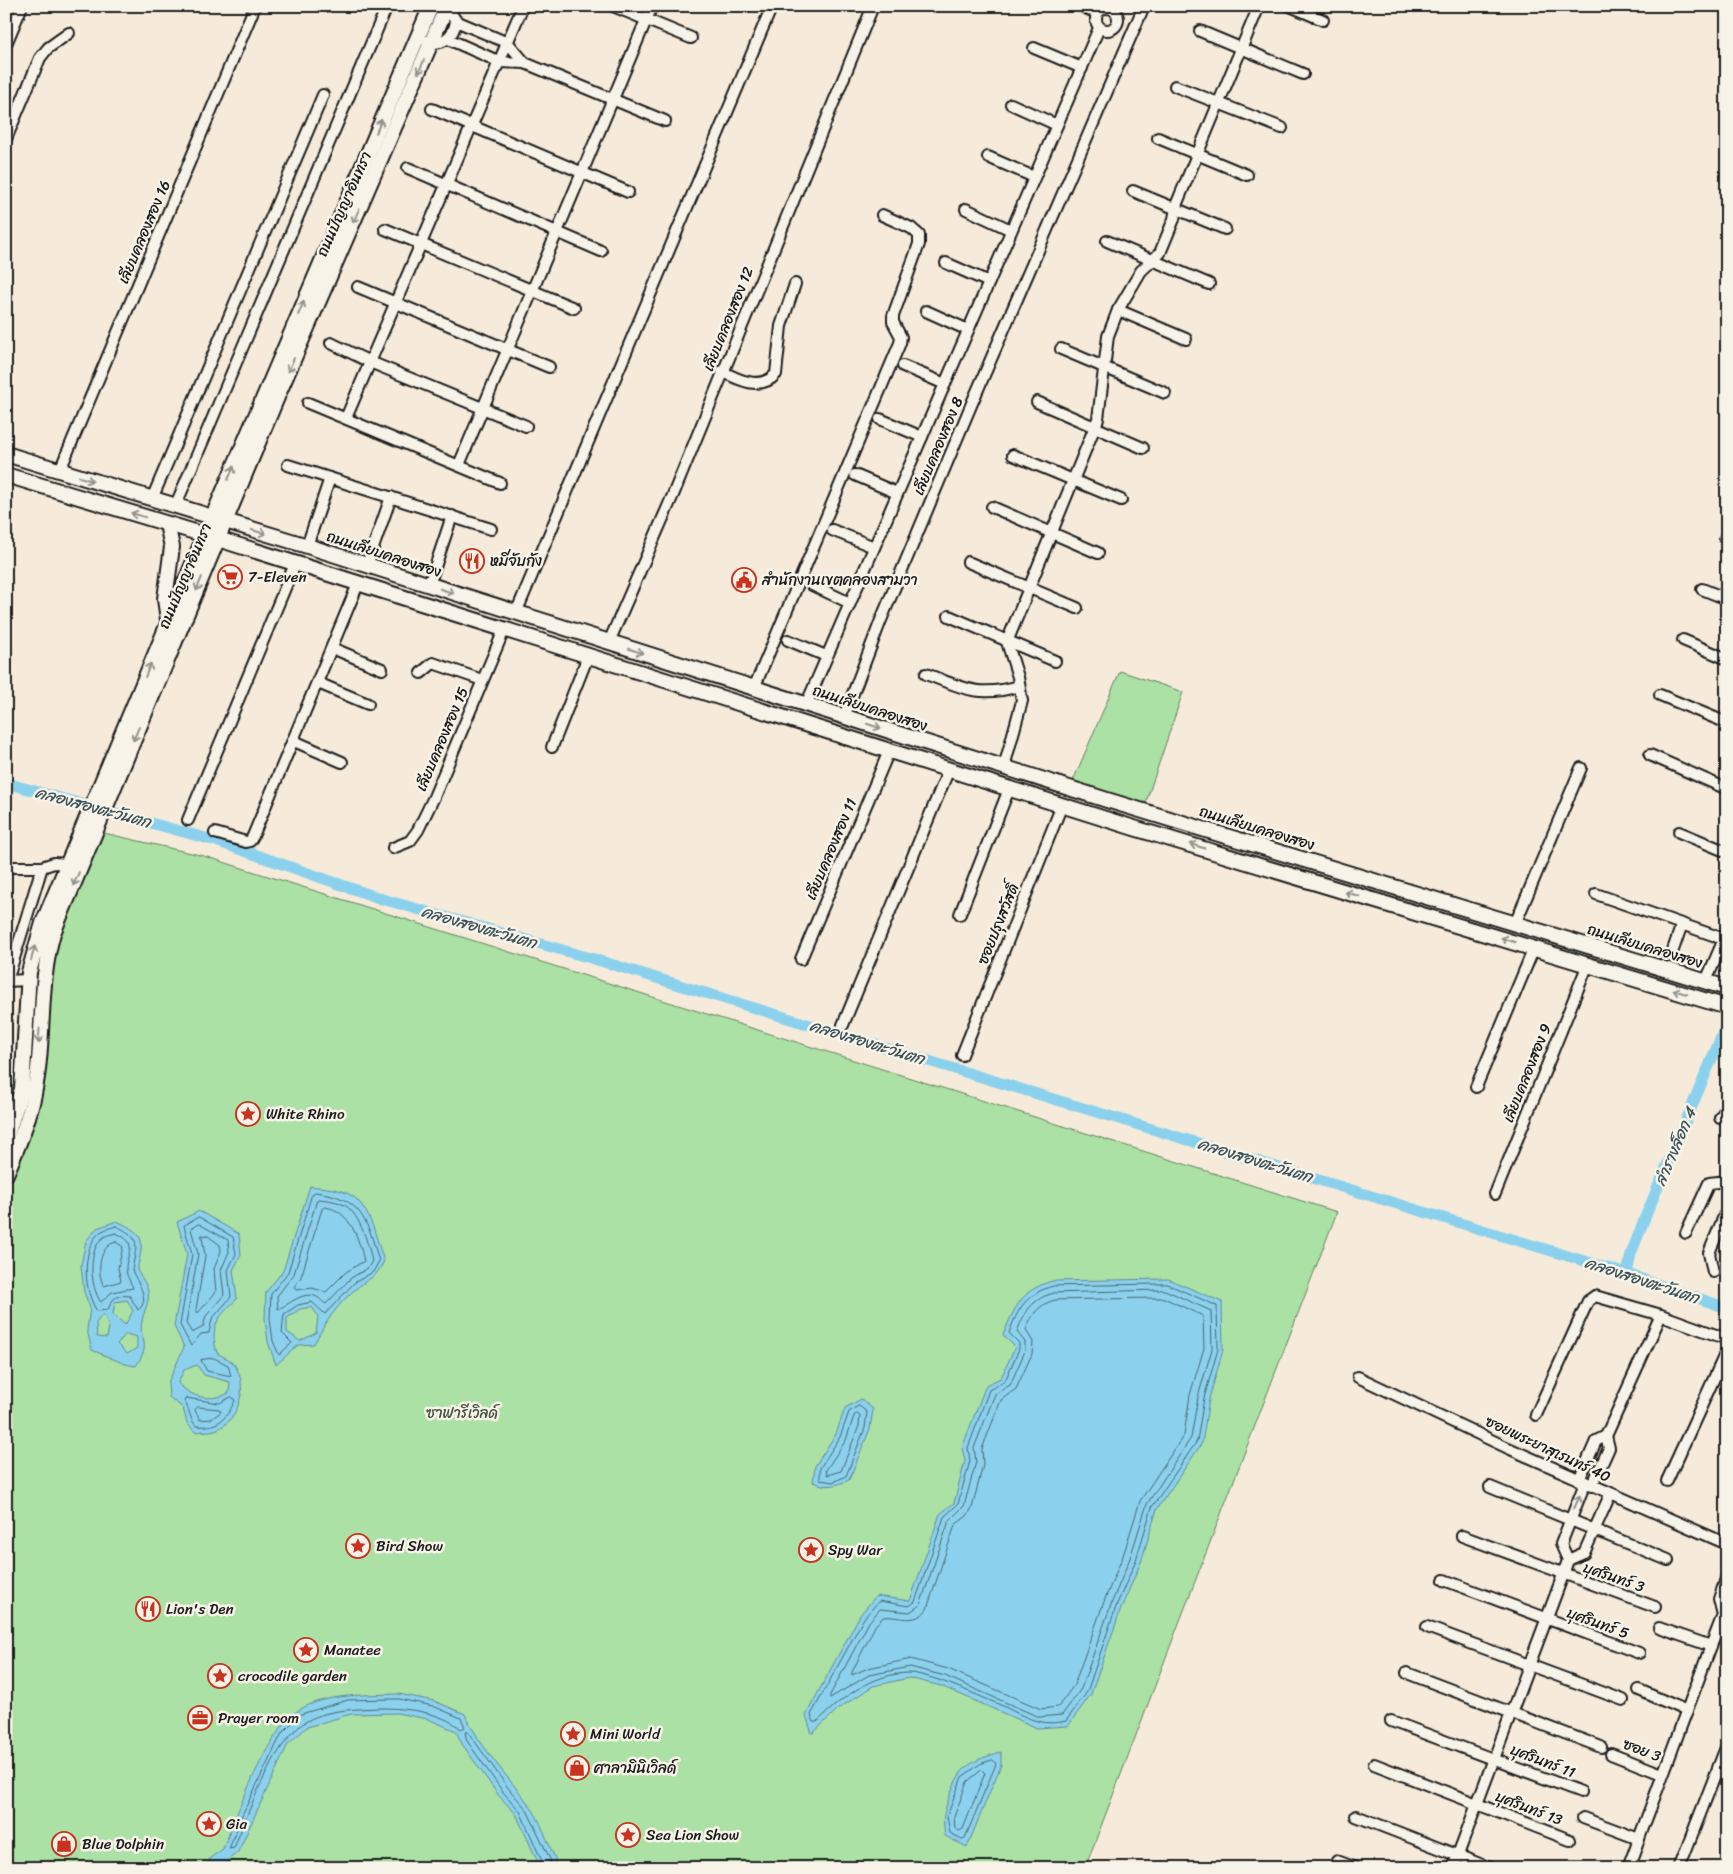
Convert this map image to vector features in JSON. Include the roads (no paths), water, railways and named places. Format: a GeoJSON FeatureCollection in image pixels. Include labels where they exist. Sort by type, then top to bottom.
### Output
{"type":"FeatureCollection","features":[{"type":"Feature","properties":{"kind":"main road","name":"ถนนปัญญาอินทรา"},"geometry":{"type":"LineString","coordinates":[[219,520],[430,6]]}},
{"type":"Feature","properties":{"kind":"main road","name":"ถนนปัญญาอินทรา"},"geometry":{"type":"LineString","coordinates":[[102,798],[168,621],[219,520],[447,6]]}},
{"type":"Feature","properties":{"kind":"main road","name":"ถนนเลียบคลองสอง"},"geometry":{"type":"LineString","coordinates":[[6,454],[307,546],[1004,767],[1727,988]]}},
{"type":"Feature","properties":{"kind":"main road"},"geometry":{"type":"LineString","coordinates":[[6,475],[211,537],[1062,805],[1727,1007]]}},
{"type":"Feature","properties":{"kind":"main road"},"geometry":{"type":"LineString","coordinates":[[167,524],[172,547],[165,599],[168,621]]}},
{"type":"Feature","properties":{"kind":"main road","name":"ถนนปัญญาอินทรา"},"geometry":{"type":"LineString","coordinates":[[6,1174],[32,1102],[47,956],[53,933],[88,832],[211,537]]}},
{"type":"Feature","properties":{"kind":"main road"},"geometry":{"type":"LineString","coordinates":[[536,640],[542,621]]}},
{"type":"Feature","properties":{"kind":"main road","name":"ถนนปัญญาอินทรา"},"geometry":{"type":"LineString","coordinates":[[6,1138],[22,1089],[28,980],[35,946],[68,864],[88,832]]}},
{"type":"Feature","properties":{"kind":"street"},"geometry":{"type":"LineString","coordinates":[[6,44],[10,27],[22,6]]}},
{"type":"Feature","properties":{"kind":"street","name":"เลียบคลองสอง 16"},"geometry":{"type":"LineString","coordinates":[[60,470],[255,6]]}},
{"type":"Feature","properties":{"kind":"street"},"geometry":{"type":"LineString","coordinates":[[175,507],[387,6]]}},
{"type":"Feature","properties":{"kind":"street"},"geometry":{"type":"LineString","coordinates":[[447,6],[456,21],[508,43],[525,63]]}},
{"type":"Feature","properties":{"kind":"street"},"geometry":{"type":"LineString","coordinates":[[346,418],[523,6]]}},
{"type":"Feature","properties":{"kind":"street"},"geometry":{"type":"LineString","coordinates":[[613,6],[691,38]]}},
{"type":"Feature","properties":{"kind":"street"},"geometry":{"type":"LineString","coordinates":[[459,465],[583,174],[652,6]]}},
{"type":"Feature","properties":{"kind":"street"},"geometry":{"type":"LineString","coordinates":[[516,613],[772,6]]}},
{"type":"Feature","properties":{"kind":"street","name":"เลียบคลองสอง 12"},"geometry":{"type":"LineString","coordinates":[[609,642],[673,495],[722,371],[873,6]]}},
{"type":"Feature","properties":{"kind":"street"},"geometry":{"type":"LineString","coordinates":[[1081,6],[1097,13]]}},
{"type":"Feature","properties":{"kind":"street","name":"เลียบคลองสอง 8"},"geometry":{"type":"LineString","coordinates":[[844,717],[884,611],[1017,297],[1066,189],[1144,6]]}},
{"type":"Feature","properties":{"kind":"street"},"geometry":{"type":"LineString","coordinates":[[1004,767],[1022,700],[1007,642],[1098,419],[1108,336],[1118,310],[1141,271],[1153,260],[1167,236],[1197,154],[1259,6]]}},
{"type":"Feature","properties":{"kind":"street"},"geometry":{"type":"LineString","coordinates":[[1290,6],[1323,20]]}},
{"type":"Feature","properties":{"kind":"street"},"geometry":{"type":"LineString","coordinates":[[1109,7],[1116,11],[1119,17],[1118,24],[1113,29],[1106,31],[1099,28],[1096,23],[1097,13],[1102,8],[1109,7]]}},
{"type":"Feature","properties":{"kind":"street"},"geometry":{"type":"LineString","coordinates":[[417,37],[431,43],[448,39],[455,31],[456,21]]}},
{"type":"Feature","properties":{"kind":"street"},"geometry":{"type":"LineString","coordinates":[[806,704],[1099,28]]}},
{"type":"Feature","properties":{"kind":"street"},"geometry":{"type":"LineString","coordinates":[[1200,31],[1303,74]]}},
{"type":"Feature","properties":{"kind":"street"},"geometry":{"type":"LineString","coordinates":[[6,139],[40,58],[48,48],[69,33]]}},
{"type":"Feature","properties":{"kind":"street"},"geometry":{"type":"LineString","coordinates":[[448,39],[500,62],[525,63],[665,121]]}},
{"type":"Feature","properties":{"kind":"street"},"geometry":{"type":"LineString","coordinates":[[1034,48],[1082,68]]}},
{"type":"Feature","properties":{"kind":"street"},"geometry":{"type":"LineString","coordinates":[[1175,86],[1282,128]]}},
{"type":"Feature","properties":{"kind":"street"},"geometry":{"type":"LineString","coordinates":[[152,500],[323,95]]}},
{"type":"Feature","properties":{"kind":"street"},"geometry":{"type":"LineString","coordinates":[[1011,104],[1057,125]]}},
{"type":"Feature","properties":{"kind":"street"},"geometry":{"type":"LineString","coordinates":[[432,109],[628,192]]}},
{"type":"Feature","properties":{"kind":"street"},"geometry":{"type":"LineString","coordinates":[[1158,138],[1247,175]]}},
{"type":"Feature","properties":{"kind":"street"},"geometry":{"type":"LineString","coordinates":[[988,156],[1034,177]]}},
{"type":"Feature","properties":{"kind":"street"},"geometry":{"type":"LineString","coordinates":[[408,168],[446,186],[601,251]]}},
{"type":"Feature","properties":{"kind":"street"},"geometry":{"type":"LineString","coordinates":[[1133,191],[1175,210],[1225,229]]}},
{"type":"Feature","properties":{"kind":"street"},"geometry":{"type":"LineString","coordinates":[[966,209],[1011,230]]}},
{"type":"Feature","properties":{"kind":"street"},"geometry":{"type":"LineString","coordinates":[[754,688],[900,343],[901,337],[893,322],[893,316],[919,244],[919,235],[912,228],[882,215]]}},
{"type":"Feature","properties":{"kind":"street"},"geometry":{"type":"LineString","coordinates":[[385,229],[574,308]]}},
{"type":"Feature","properties":{"kind":"street"},"geometry":{"type":"LineString","coordinates":[[1108,241],[1209,284]]}},
{"type":"Feature","properties":{"kind":"street"},"geometry":{"type":"LineString","coordinates":[[946,263],[989,282]]}},
{"type":"Feature","properties":{"kind":"street"},"geometry":{"type":"LineString","coordinates":[[722,371],[741,382],[754,383],[772,379],[776,374],[781,326],[795,284]]}},
{"type":"Feature","properties":{"kind":"street"},"geometry":{"type":"LineString","coordinates":[[358,288],[549,367]]}},
{"type":"Feature","properties":{"kind":"street"},"geometry":{"type":"LineString","coordinates":[[1118,310],[1186,339]]}},
{"type":"Feature","properties":{"kind":"street"},"geometry":{"type":"LineString","coordinates":[[926,311],[968,330]]}},
{"type":"Feature","properties":{"kind":"street"},"geometry":{"type":"LineString","coordinates":[[331,343],[370,362],[526,426]]}},
{"type":"Feature","properties":{"kind":"street"},"geometry":{"type":"LineString","coordinates":[[1061,349],[1165,394]]}},
{"type":"Feature","properties":{"kind":"street"},"geometry":{"type":"LineString","coordinates":[[903,366],[945,384]]}},
{"type":"Feature","properties":{"kind":"street"},"geometry":{"type":"LineString","coordinates":[[1037,402],[1143,448]]}},
{"type":"Feature","properties":{"kind":"street"},"geometry":{"type":"LineString","coordinates":[[308,403],[459,465],[500,484]]}},
{"type":"Feature","properties":{"kind":"street"},"geometry":{"type":"LineString","coordinates":[[880,419],[922,437]]}},
{"type":"Feature","properties":{"kind":"street"},"geometry":{"type":"LineString","coordinates":[[1013,455],[1121,500]]}},
{"type":"Feature","properties":{"kind":"street"},"geometry":{"type":"LineString","coordinates":[[288,465],[491,529]]}},
{"type":"Feature","properties":{"kind":"street"},"geometry":{"type":"LineString","coordinates":[[855,475],[897,493]]}},
{"type":"Feature","properties":{"kind":"street"},"geometry":{"type":"LineString","coordinates":[[307,546],[330,478]]}},
{"type":"Feature","properties":{"kind":"street"},"geometry":{"type":"LineString","coordinates":[[367,566],[391,497]]}},
{"type":"Feature","properties":{"kind":"street"},"geometry":{"type":"LineString","coordinates":[[992,507],[1098,553]]}},
{"type":"Feature","properties":{"kind":"street"},"geometry":{"type":"LineString","coordinates":[[429,585],[452,516]]}},
{"type":"Feature","properties":{"kind":"street"},"geometry":{"type":"LineString","coordinates":[[832,530],[874,548]]}},
{"type":"Feature","properties":{"kind":"street"},"geometry":{"type":"LineString","coordinates":[[968,562],[1077,608]]}},
{"type":"Feature","properties":{"kind":"street"},"geometry":{"type":"LineString","coordinates":[[188,820],[294,564]]}},
{"type":"Feature","properties":{"kind":"street"},"geometry":{"type":"LineString","coordinates":[[215,833],[246,842],[250,841],[294,741],[358,584]]}},
{"type":"Feature","properties":{"kind":"street"},"geometry":{"type":"LineString","coordinates":[[812,585],[850,603]]}},
{"type":"Feature","properties":{"kind":"street"},"geometry":{"type":"LineString","coordinates":[[1702,589],[1727,600]]}},
{"type":"Feature","properties":{"kind":"street"},"geometry":{"type":"LineString","coordinates":[[949,616],[1055,661]]}},
{"type":"Feature","properties":{"kind":"street","name":"เลียบคลองสอง 15"},"geometry":{"type":"LineString","coordinates":[[393,848],[410,841],[418,830],[434,797],[504,630]]}},
{"type":"Feature","properties":{"kind":"street"},"geometry":{"type":"LineString","coordinates":[[788,640],[826,656]]}},
{"type":"Feature","properties":{"kind":"street"},"geometry":{"type":"LineString","coordinates":[[1683,640],[1727,659]]}},
{"type":"Feature","properties":{"kind":"street"},"geometry":{"type":"LineString","coordinates":[[332,648],[382,669]]}},
{"type":"Feature","properties":{"kind":"street"},"geometry":{"type":"LineString","coordinates":[[552,747],[588,656]]}},
{"type":"Feature","properties":{"kind":"street"},"geometry":{"type":"LineString","coordinates":[[421,673],[433,663],[482,680]]}},
{"type":"Feature","properties":{"kind":"street"},"geometry":{"type":"LineString","coordinates":[[926,674],[972,692],[987,693],[1019,686]]}},
{"type":"Feature","properties":{"kind":"street"},"geometry":{"type":"LineString","coordinates":[[318,683],[368,704]]}},
{"type":"Feature","properties":{"kind":"street"},"geometry":{"type":"LineString","coordinates":[[1660,695],[1727,722]]}},
{"type":"Feature","properties":{"kind":"street"},"geometry":{"type":"LineString","coordinates":[[294,741],[342,762]]}},
{"type":"Feature","properties":{"kind":"street","name":"เลียบคลองสอง 11"},"geometry":{"type":"LineString","coordinates":[[801,959],[889,751]]}},
{"type":"Feature","properties":{"kind":"street"},"geometry":{"type":"LineString","coordinates":[[1650,755],[1727,789]]}},
{"type":"Feature","properties":{"kind":"street"},"geometry":{"type":"LineString","coordinates":[[1515,924],[1581,768]]}},
{"type":"Feature","properties":{"kind":"street"},"geometry":{"type":"LineString","coordinates":[[843,1025],[949,770]]}},
{"type":"Feature","properties":{"kind":"street"},"geometry":{"type":"LineString","coordinates":[[960,914],[1009,788]]}},
{"type":"Feature","properties":{"kind":"street","name":"ซอยปรุงสวัสดิ์"},"geometry":{"type":"LineString","coordinates":[[962,1055],[1062,805]]}},
{"type":"Feature","properties":{"kind":"street"},"geometry":{"type":"LineString","coordinates":[[1679,832],[1727,852]]}},
{"type":"Feature","properties":{"kind":"street"},"geometry":{"type":"LineString","coordinates":[[6,867],[42,867],[54,863],[68,864]]}},
{"type":"Feature","properties":{"kind":"street"},"geometry":{"type":"LineString","coordinates":[[28,980],[6,981],[42,867]]}},
{"type":"Feature","properties":{"kind":"street"},"geometry":{"type":"LineString","coordinates":[[1596,894],[1682,924],[1725,936],[1706,981]]}},
{"type":"Feature","properties":{"kind":"street"},"geometry":{"type":"LineString","coordinates":[[1673,950],[1682,924]]}},
{"type":"Feature","properties":{"kind":"street"},"geometry":{"type":"LineString","coordinates":[[1476,1087],[1534,948]]}},
{"type":"Feature","properties":{"kind":"street","name":"เลียบคลองสอง 9"},"geometry":{"type":"LineString","coordinates":[[1495,1194],[1588,964]]}},
{"type":"Feature","properties":{"kind":"street"},"geometry":{"type":"LineString","coordinates":[[1720,1118],[1727,1107]]}},
{"type":"Feature","properties":{"kind":"street"},"geometry":{"type":"LineString","coordinates":[[1686,1233],[1709,1183],[1727,1181]]}},
{"type":"Feature","properties":{"kind":"street"},"geometry":{"type":"LineString","coordinates":[[1713,1272],[1709,1253],[1727,1209]]}},
{"type":"Feature","properties":{"kind":"street"},"geometry":{"type":"LineString","coordinates":[[1536,1415],[1590,1298],[1600,1296],[1661,1315],[1727,1339]]}},
{"type":"Feature","properties":{"kind":"street"},"geometry":{"type":"LineString","coordinates":[[1453,1868],[1568,1560],[1560,1544],[1586,1483],[1609,1448],[1606,1436],[1661,1315]]}},
{"type":"Feature","properties":{"kind":"street"},"geometry":{"type":"LineString","coordinates":[[1667,1481],[1727,1350]]}},
{"type":"Feature","properties":{"kind":"street","name":"ซอยพระยาสุเรนทร์ 40"},"geometry":{"type":"LineString","coordinates":[[1358,1377],[1610,1494],[1727,1544]]}},
{"type":"Feature","properties":{"kind":"street"},"geometry":{"type":"LineString","coordinates":[[1586,1483],[1596,1441],[1606,1436]]}},
{"type":"Feature","properties":{"kind":"street"},"geometry":{"type":"LineString","coordinates":[[1490,1487],[1668,1560]]}},
{"type":"Feature","properties":{"kind":"street"},"geometry":{"type":"LineString","coordinates":[[1568,1560],[1584,1553],[1610,1494]]}},
{"type":"Feature","properties":{"kind":"street","name":"บุศรินทร์ 3"},"geometry":{"type":"LineString","coordinates":[[1462,1536],[1655,1608]]}},
{"type":"Feature","properties":{"kind":"street"},"geometry":{"type":"LineString","coordinates":[[1628,1868],[1662,1774],[1725,1613],[1719,1599],[1727,1576]]}},
{"type":"Feature","properties":{"kind":"street","name":"บุศรินทร์ 5"},"geometry":{"type":"LineString","coordinates":[[1444,1580],[1639,1654]]}},
{"type":"Feature","properties":{"kind":"street"},"geometry":{"type":"LineString","coordinates":[[1427,1627],[1623,1700]]}},
{"type":"Feature","properties":{"kind":"street"},"geometry":{"type":"LineString","coordinates":[[1659,1628],[1711,1646]]}},
{"type":"Feature","properties":{"kind":"street"},"geometry":{"type":"LineString","coordinates":[[1407,1673],[1602,1747]]}},
{"type":"Feature","properties":{"kind":"street"},"geometry":{"type":"LineString","coordinates":[[1639,1690],[1687,1710]]}},
{"type":"Feature","properties":{"kind":"street","name":"บุศรินทร์ 11"},"geometry":{"type":"LineString","coordinates":[[1391,1721],[1581,1792]]}},
{"type":"Feature","properties":{"kind":"street"},"geometry":{"type":"LineString","coordinates":[[1679,1868],[1727,1745]]}},
{"type":"Feature","properties":{"kind":"street","name":"ซอย 3"},"geometry":{"type":"LineString","coordinates":[[1611,1754],[1662,1774]]}},
{"type":"Feature","properties":{"kind":"street","name":"บุศรินทร์ 13"},"geometry":{"type":"LineString","coordinates":[[1374,1764],[1570,1840]]}},
{"type":"Feature","properties":{"kind":"street"},"geometry":{"type":"LineString","coordinates":[[1356,1816],[1490,1868]]}},
{"type":"Feature","properties":{"kind":"street"},"geometry":{"type":"LineString","coordinates":[[1584,1818],[1639,1839]]}},
{"type":"Feature","properties":{"kind":"street"},"geometry":{"type":"LineString","coordinates":[[1337,1861],[1356,1868]]}},
{"type":"Feature","properties":{"kind":"water"},"geometry":{"type":"Polygon","coordinates":[[[310,1186],[345,1192],[361,1204],[370,1219],[384,1261],[381,1267],[375,1275],[350,1294],[338,1307],[327,1321],[314,1344],[298,1345],[276,1365],[268,1342],[265,1318],[266,1292],[283,1271],[310,1186]],[[312,1307],[300,1309],[287,1318],[287,1332],[300,1341],[316,1333],[318,1316],[312,1307]]]}},
{"type":"Feature","properties":{"kind":"water"},"geometry":{"type":"Polygon","coordinates":[[[199,1211],[239,1234],[241,1255],[233,1270],[237,1299],[220,1317],[214,1336],[217,1353],[231,1361],[237,1369],[241,1389],[240,1400],[231,1419],[224,1426],[213,1431],[195,1432],[187,1423],[183,1408],[169,1397],[168,1383],[184,1347],[174,1326],[187,1254],[177,1222],[199,1211]],[[197,1365],[184,1370],[178,1383],[189,1392],[202,1397],[216,1397],[229,1393],[230,1382],[204,1375],[197,1365]]]}},
{"type":"Feature","properties":{"kind":"water"},"geometry":{"type":"Polygon","coordinates":[[[117,1221],[133,1230],[140,1239],[141,1251],[137,1270],[148,1291],[148,1302],[141,1328],[144,1351],[136,1366],[125,1364],[92,1350],[87,1330],[90,1308],[84,1292],[81,1265],[86,1241],[97,1228],[117,1221]],[[127,1300],[115,1302],[113,1314],[125,1325],[133,1311],[127,1300]],[[103,1314],[96,1323],[97,1337],[107,1338],[109,1326],[103,1314]],[[126,1334],[117,1344],[127,1354],[137,1348],[137,1337],[126,1334]]]}},
{"type":"Feature","properties":{"kind":"water"},"geometry":{"type":"Polygon","coordinates":[[[1168,1279],[1222,1302],[1223,1350],[1209,1399],[1202,1443],[1157,1509],[1141,1562],[1122,1606],[1091,1694],[1068,1726],[1037,1728],[941,1686],[909,1678],[873,1686],[838,1709],[812,1734],[806,1715],[860,1615],[876,1596],[910,1601],[940,1514],[954,1503],[965,1461],[962,1448],[986,1385],[1001,1378],[1015,1347],[1003,1335],[1020,1301],[1033,1289],[1052,1281],[1168,1279]]]}},
{"type":"Feature","properties":{"kind":"water"},"geometry":{"type":"Polygon","coordinates":[[[861,1399],[873,1409],[870,1429],[849,1480],[831,1486],[813,1482],[815,1466],[836,1434],[845,1408],[861,1399]]]}},
{"type":"Feature","properties":{"kind":"water"},"geometry":{"type":"Polygon","coordinates":[[[399,1694],[434,1701],[465,1714],[478,1739],[534,1812],[555,1858],[556,1868],[538,1868],[537,1860],[516,1814],[499,1796],[462,1744],[456,1731],[428,1719],[397,1713],[351,1714],[307,1727],[288,1744],[238,1852],[228,1860],[225,1868],[208,1868],[210,1858],[223,1849],[236,1815],[265,1753],[287,1720],[299,1710],[322,1700],[348,1696],[399,1694]]]}},
{"type":"Feature","properties":{"kind":"water"},"geometry":{"type":"Polygon","coordinates":[[[1001,1752],[1001,1765],[967,1847],[945,1836],[945,1810],[958,1777],[968,1766],[982,1758],[1001,1752]]]}},
{"type":"Feature","properties":{"kind":"waterway","name":"คลองสองตะวันตก"},"geometry":{"type":"LineString","coordinates":[[6,783],[216,841],[382,899],[594,959],[1627,1274],[1727,1308]]}},
{"type":"Feature","properties":{"kind":"waterway","name":"ลำรางล็อก 4"},"geometry":{"type":"LineString","coordinates":[[1627,1274],[1631,1254],[1644,1220],[1727,1023]]}},
{"type":"Feature","properties":{"kind":"place","name":"หมี่จับกัง"},"geometry":{"type":"Point","coordinates":[472,561]}},
{"type":"Feature","properties":{"kind":"place","name":"7-Eleven"},"geometry":{"type":"Point","coordinates":[230,577]}},
{"type":"Feature","properties":{"kind":"place","name":"สำนักงานเขตคลองสามวา"},"geometry":{"type":"Point","coordinates":[744,580]}},
{"type":"Feature","properties":{"kind":"place","name":"White Rhino"},"geometry":{"type":"Point","coordinates":[248,1114]}},
{"type":"Feature","properties":{"kind":"place","name":"Bird Show"},"geometry":{"type":"Point","coordinates":[358,1546]}},
{"type":"Feature","properties":{"kind":"place","name":"Spy War"},"geometry":{"type":"Point","coordinates":[811,1550]}},
{"type":"Feature","properties":{"kind":"place","name":"Lion's Den"},"geometry":{"type":"Point","coordinates":[148,1609]}},
{"type":"Feature","properties":{"kind":"place","name":"Manatee"},"geometry":{"type":"Point","coordinates":[306,1650]}},
{"type":"Feature","properties":{"kind":"place","name":"crocodile garden"},"geometry":{"type":"Point","coordinates":[220,1676]}},
{"type":"Feature","properties":{"kind":"place","name":"Prayer room"},"geometry":{"type":"Point","coordinates":[200,1718]}},
{"type":"Feature","properties":{"kind":"place","name":"Mini World"},"geometry":{"type":"Point","coordinates":[573,1734]}},
{"type":"Feature","properties":{"kind":"place","name":"ศาลามินิเวิลด์"},"geometry":{"type":"Point","coordinates":[577,1768]}},
{"type":"Feature","properties":{"kind":"place","name":"Gia"},"geometry":{"type":"Point","coordinates":[209,1824]}},
{"type":"Feature","properties":{"kind":"place","name":"Sea Lion Show"},"geometry":{"type":"Point","coordinates":[628,1835]}},
{"type":"Feature","properties":{"kind":"place","name":"Blue Dolphin"},"geometry":{"type":"Point","coordinates":[64,1844]}},
{"type":"Feature","properties":{"kind":"park label","name":"ซาฟารีเวิลด์"},"geometry":{"type":"Point","coordinates":[462,1413]}}]}
